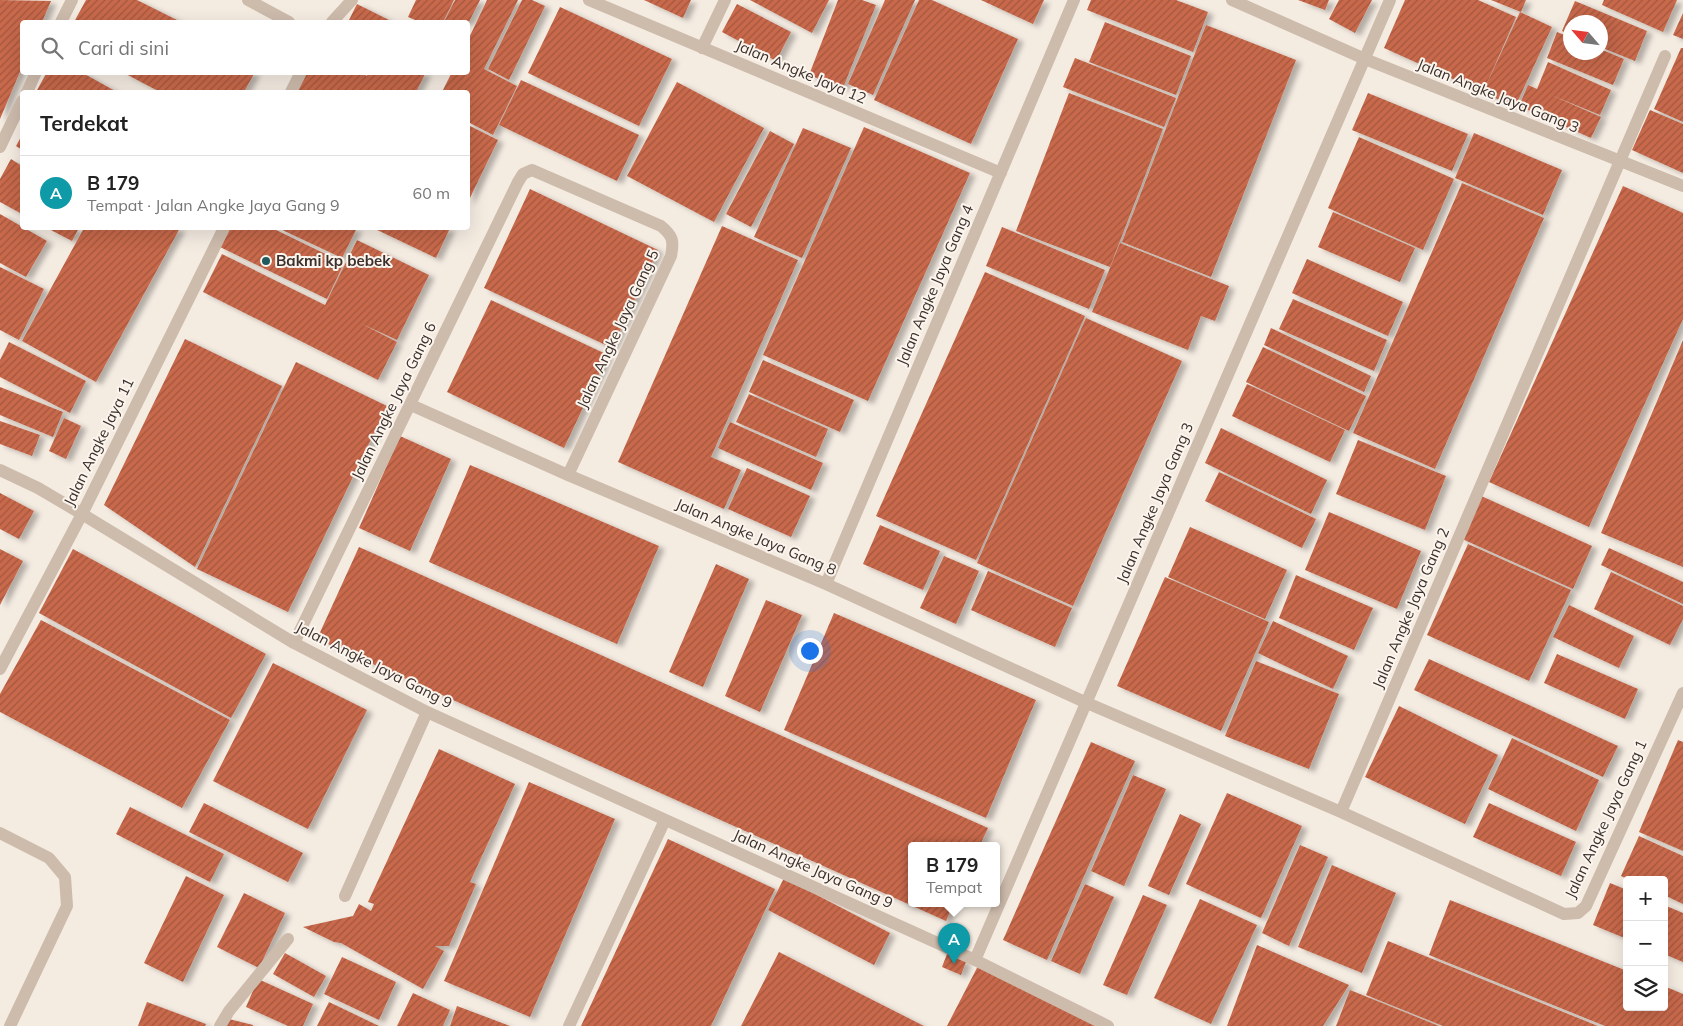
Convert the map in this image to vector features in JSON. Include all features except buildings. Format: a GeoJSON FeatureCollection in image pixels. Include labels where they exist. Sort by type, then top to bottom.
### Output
{"type":"FeatureCollection","features":[{"type":"Feature","properties":{"kind":"street"},"geometry":{"type":"LineString","coordinates":[[62,20],[72,0]]}},
{"type":"Feature","properties":{"kind":"street"},"geometry":{"type":"LineString","coordinates":[[248,0],[285,20]]}},
{"type":"Feature","properties":{"kind":"street"},"geometry":{"type":"LineString","coordinates":[[334,20],[352,0]]}},
{"type":"Feature","properties":{"kind":"street","name":"Jalan Angke Jaya 12"},"geometry":{"type":"LineString","coordinates":[[589,0],[1001,173]]}},
{"type":"Feature","properties":{"kind":"street"},"geometry":{"type":"LineString","coordinates":[[702,48],[725,0]]}},
{"type":"Feature","properties":{"kind":"street","name":"Jalan Angke Jaya Gang 4"},"geometry":{"type":"LineString","coordinates":[[826,584],[1074,0]]}},
{"type":"Feature","properties":{"kind":"street"},"geometry":{"type":"LineString","coordinates":[[1232,0],[1365,58]]}},
{"type":"Feature","properties":{"kind":"street","name":"Jalan Angke Jaya Gang 3"},"geometry":{"type":"LineString","coordinates":[[1000,902],[1390,0]]}},
{"type":"Feature","properties":{"kind":"street","name":"Jalan Angke Jaya Gang 2"},"geometry":{"type":"LineString","coordinates":[[1341,812],[1665,56]]}},
{"type":"Feature","properties":{"kind":"street","name":"Jalan Angke Jaya Gang 3"},"geometry":{"type":"LineString","coordinates":[[1365,58],[1620,163]]}},
{"type":"Feature","properties":{"kind":"street"},"geometry":{"type":"LineString","coordinates":[[28,90],[35,75]]}},
{"type":"Feature","properties":{"kind":"street"},"geometry":{"type":"LineString","coordinates":[[292,90],[300,75]]}},
{"type":"Feature","properties":{"kind":"street"},"geometry":{"type":"LineString","coordinates":[[0,147],[20,105]]}},
{"type":"Feature","properties":{"kind":"street"},"geometry":{"type":"LineString","coordinates":[[1620,163],[1683,186]]}},
{"type":"Feature","properties":{"kind":"street","name":"Jalan Angke Jaya Gang 5"},"geometry":{"type":"LineString","coordinates":[[523,174],[532,170],[540,172],[661,226],[670,234],[674,243],[671,256],[568,475]]}},
{"type":"Feature","properties":{"kind":"street","name":"Jalan Angke Jaya Gang 6"},"geometry":{"type":"LineString","coordinates":[[294,643],[523,174]]}},
{"type":"Feature","properties":{"kind":"street","name":"Jalan Angke Jaya 11"},"geometry":{"type":"LineString","coordinates":[[0,669],[82,514],[223,230]]}},
{"type":"Feature","properties":{"kind":"street","name":"Jalan Angke Jaya Gang 8"},"geometry":{"type":"LineString","coordinates":[[411,404],[568,475],[826,584],[1087,702]]}},
{"type":"Feature","properties":{"kind":"street","name":"Jalan Angke Jaya Gang 9"},"geometry":{"type":"LineString","coordinates":[[0,470],[38,488],[294,643],[427,712],[975,960],[1108,1026]]}},
{"type":"Feature","properties":{"kind":"street","name":"Jalan Angke Jaya Gang 1"},"geometry":{"type":"LineString","coordinates":[[1341,812],[1564,914],[1578,913],[1586,906],[1683,693]]}},
{"type":"Feature","properties":{"kind":"street"},"geometry":{"type":"LineString","coordinates":[[1087,702],[1341,812]]}},
{"type":"Feature","properties":{"kind":"street"},"geometry":{"type":"LineString","coordinates":[[345,896],[427,712]]}},
{"type":"Feature","properties":{"kind":"street"},"geometry":{"type":"LineString","coordinates":[[569,1026],[666,820]]}},
{"type":"Feature","properties":{"kind":"street"},"geometry":{"type":"LineString","coordinates":[[0,833],[49,858],[65,877],[66,886],[67,906],[10,1026]]}},
{"type":"Feature","properties":{"kind":"street","name":"Jalan Angke Jaya Gang 3"},"geometry":{"type":"LineString","coordinates":[[975,960],[998,907]]}},
{"type":"Feature","properties":{"kind":"street"},"geometry":{"type":"LineString","coordinates":[[220,1026],[233,1006],[288,939]]}},
{"type":"Feature","properties":{"kind":"place","name":"Bakmi kp bebek"},"geometry":{"type":"Point","coordinates":[266,261]}},
{"type":"Feature","properties":{"kind":"place","name":"B 179"},"geometry":{"type":"Point","coordinates":[954,964]}}]}
